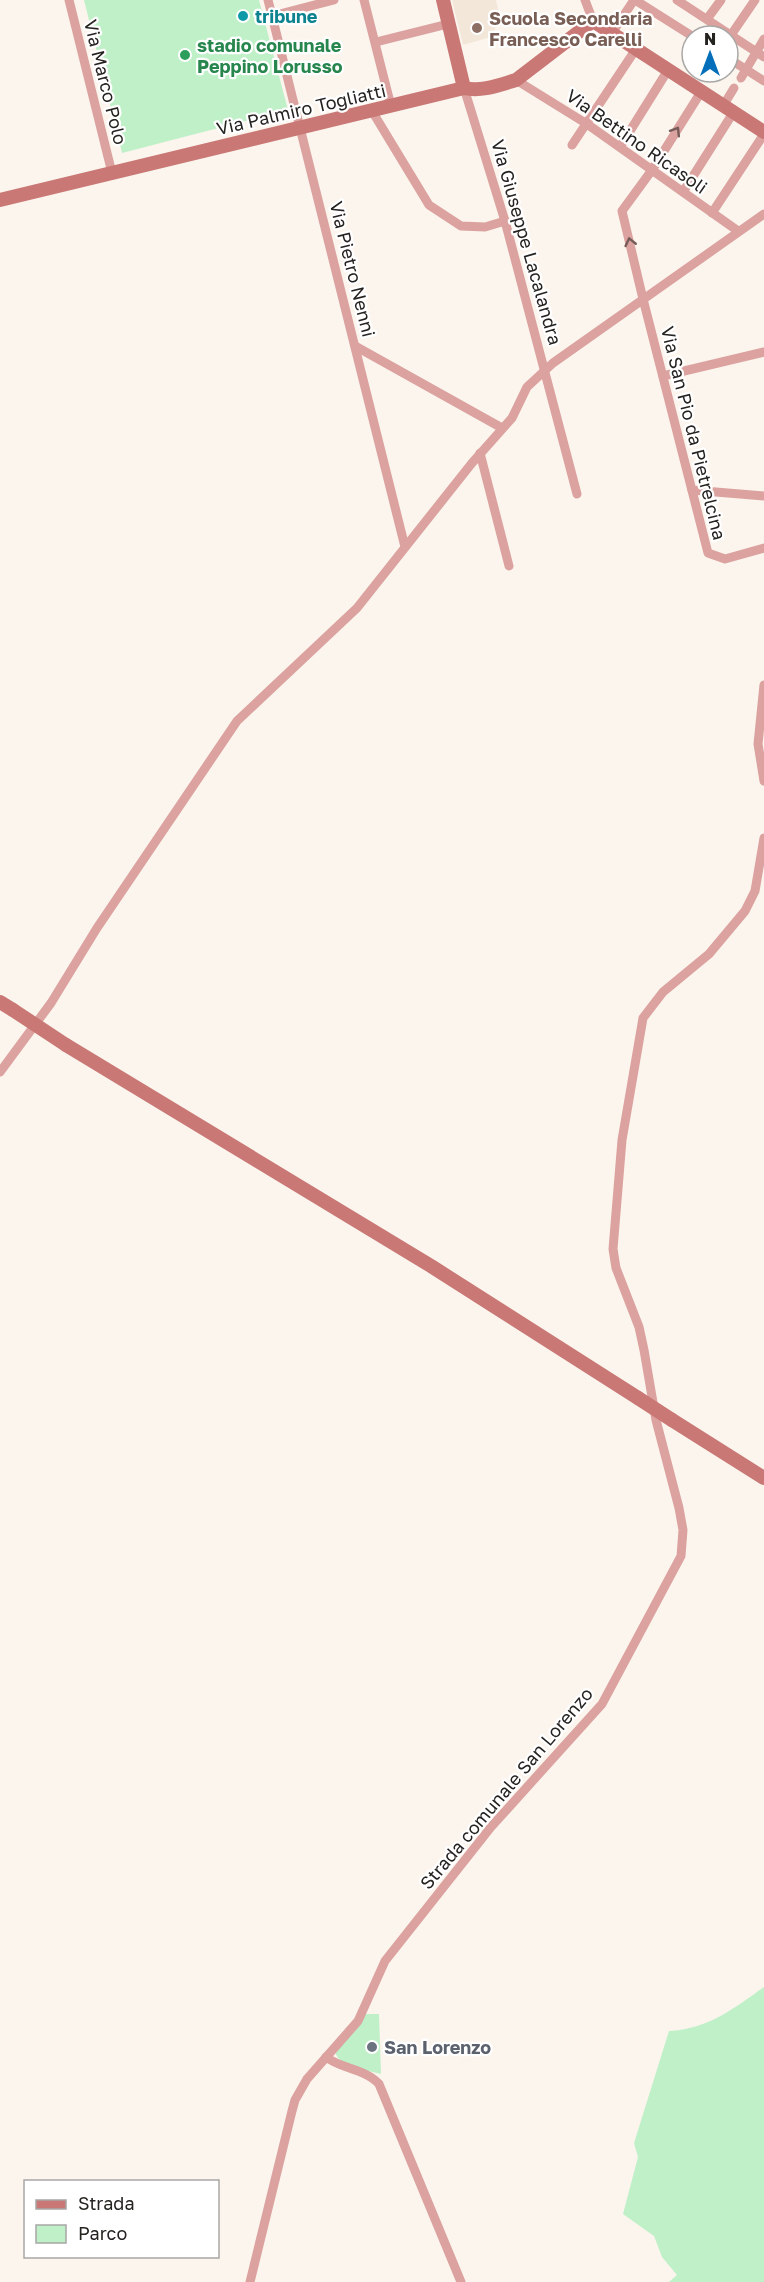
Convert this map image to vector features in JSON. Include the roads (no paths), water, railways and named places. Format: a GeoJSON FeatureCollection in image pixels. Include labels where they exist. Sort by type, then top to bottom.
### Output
{"type":"FeatureCollection","features":[{"type":"Feature","properties":{"kind":"street","name":"Via Marco Polo"},"geometry":{"type":"LineString","coordinates":[[69,0],[112,172]]}},
{"type":"Feature","properties":{"kind":"street","name":"Via Pietro Nenni"},"geometry":{"type":"LineString","coordinates":[[268,0],[405,547]]}},
{"type":"Feature","properties":{"kind":"street"},"geometry":{"type":"LineString","coordinates":[[272,16],[334,0]]}},
{"type":"Feature","properties":{"kind":"street"},"geometry":{"type":"LineString","coordinates":[[364,0],[391,106]]}},
{"type":"Feature","properties":{"kind":"street","name":"Via Giuseppe Lacalandra"},"geometry":{"type":"LineString","coordinates":[[442,0],[464,88],[505,221],[577,494]]}},
{"type":"Feature","properties":{"kind":"street"},"geometry":{"type":"LineString","coordinates":[[585,0],[594,21],[764,133],[712,213]]}},
{"type":"Feature","properties":{"kind":"street"},"geometry":{"type":"LineString","coordinates":[[612,33],[635,0],[680,28]]}},
{"type":"Feature","properties":{"kind":"street"},"geometry":{"type":"LineString","coordinates":[[678,0],[713,24]]}},
{"type":"Feature","properties":{"kind":"street"},"geometry":{"type":"LineString","coordinates":[[707,20],[721,0]]}},
{"type":"Feature","properties":{"kind":"street"},"geometry":{"type":"LineString","coordinates":[[738,24],[755,0]]}},
{"type":"Feature","properties":{"kind":"street","name":"Via Palmiro Togliatti"},"geometry":{"type":"LineString","coordinates":[[0,200],[464,88],[475,91],[516,80],[594,21]]}},
{"type":"Feature","properties":{"kind":"street"},"geometry":{"type":"LineString","coordinates":[[376,42],[448,24]]}},
{"type":"Feature","properties":{"kind":"street"},"geometry":{"type":"LineString","coordinates":[[743,74],[760,55],[764,39]]}},
{"type":"Feature","properties":{"kind":"street"},"geometry":{"type":"LineString","coordinates":[[740,42],[760,55]]}},
{"type":"Feature","properties":{"kind":"street"},"geometry":{"type":"LineString","coordinates":[[572,145],[636,49]]}},
{"type":"Feature","properties":{"kind":"street"},"geometry":{"type":"LineString","coordinates":[[620,147],[668,70]]}},
{"type":"Feature","properties":{"kind":"street"},"geometry":{"type":"LineString","coordinates":[[740,71],[764,81]]}},
{"type":"Feature","properties":{"kind":"street","name":"Via Bettino Ricasoli"},"geometry":{"type":"LineString","coordinates":[[516,80],[587,124],[738,231]]}},
{"type":"Feature","properties":{"kind":"street"},"geometry":{"type":"LineString","coordinates":[[683,192],[728,110],[735,88]]}},
{"type":"Feature","properties":{"kind":"street","name":"Via San Pio da Pietrelcina"},"geometry":{"type":"LineString","coordinates":[[701,92],[652,170],[622,211],[708,553],[725,559],[764,548]]}},
{"type":"Feature","properties":{"kind":"street"},"geometry":{"type":"LineString","coordinates":[[372,111],[429,205],[461,226],[485,227],[505,221]]}},
{"type":"Feature","properties":{"kind":"street"},"geometry":{"type":"LineString","coordinates":[[0,1072],[51,1003],[97,928],[237,721],[357,608],[480,453],[512,418],[527,387],[545,371],[643,299],[764,214]]}},
{"type":"Feature","properties":{"kind":"street"},"geometry":{"type":"LineString","coordinates":[[355,346],[502,429]]}},
{"type":"Feature","properties":{"kind":"street"},"geometry":{"type":"LineString","coordinates":[[663,376],[764,352]]}},
{"type":"Feature","properties":{"kind":"street"},"geometry":{"type":"LineString","coordinates":[[480,453],[509,566]]}},
{"type":"Feature","properties":{"kind":"street"},"geometry":{"type":"LineString","coordinates":[[692,490],[764,496]]}},
{"type":"Feature","properties":{"kind":"street"},"geometry":{"type":"LineString","coordinates":[[764,685],[759,744],[764,781]]}},
{"type":"Feature","properties":{"kind":"street","name":"Strada comunale San Lorenzo"},"geometry":{"type":"LineString","coordinates":[[250,2282],[295,2100],[307,2079],[358,2021],[381,1969],[392,1952],[490,1827],[602,1704],[681,1556],[683,1530],[656,1420],[648,1368],[639,1328],[616,1268],[613,1249],[622,1140],[643,1018],[663,992],[710,954],[745,911],[755,891],[764,838]]}},
{"type":"Feature","properties":{"kind":"street"},"geometry":{"type":"LineString","coordinates":[[0,1002],[66,1045],[431,1266],[764,1478]]}},
{"type":"Feature","properties":{"kind":"street"},"geometry":{"type":"LineString","coordinates":[[326,2057],[336,2064],[374,2078],[379,2084],[460,2282]]}},
{"type":"Feature","properties":{"kind":"place","name":"tribune"},"geometry":{"type":"Point","coordinates":[243,16]}},
{"type":"Feature","properties":{"kind":"place","name":"Scuola Secondaria Francesco Carelli"},"geometry":{"type":"Point","coordinates":[477,28]}},
{"type":"Feature","properties":{"kind":"place","name":"stadio comunale Peppino Lorusso"},"geometry":{"type":"Point","coordinates":[185,55]}},
{"type":"Feature","properties":{"kind":"place","name":"San Lorenzo"},"geometry":{"type":"Point","coordinates":[372,2047]}}]}
